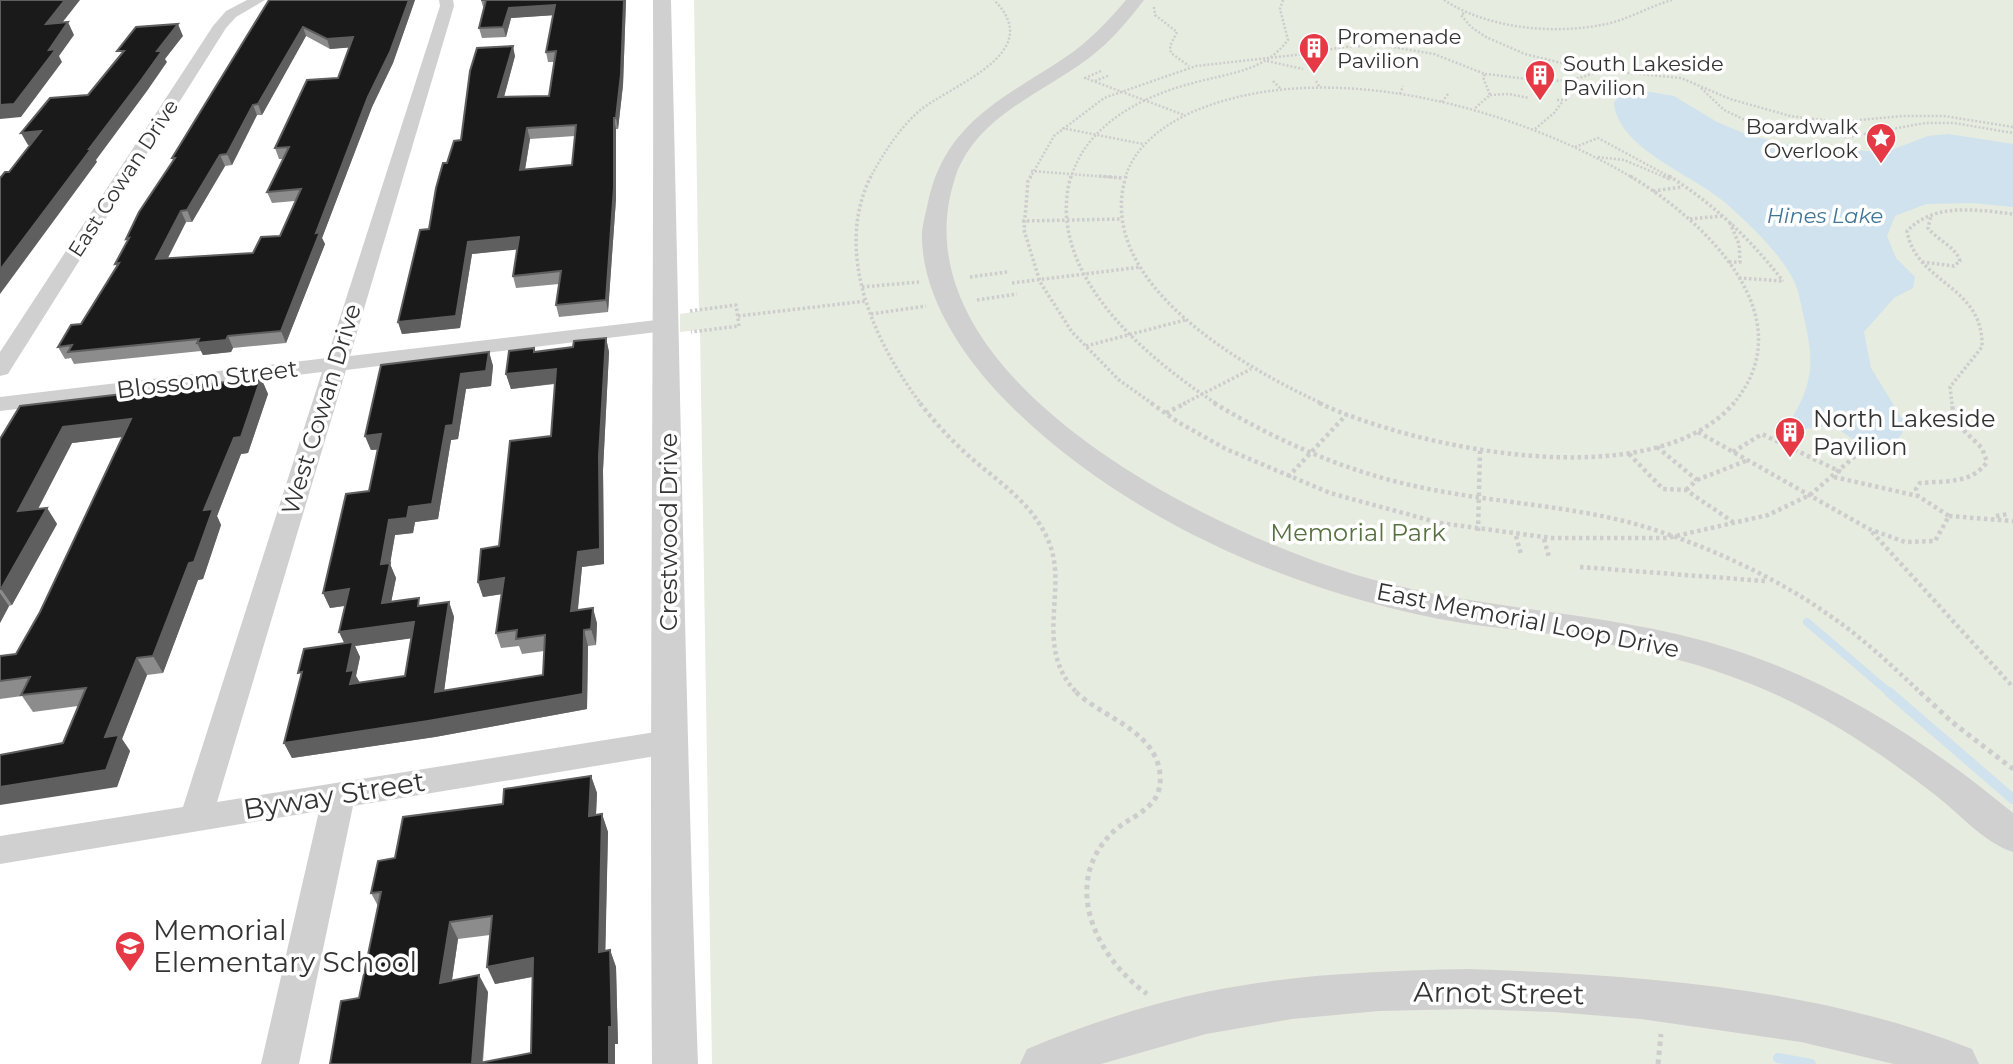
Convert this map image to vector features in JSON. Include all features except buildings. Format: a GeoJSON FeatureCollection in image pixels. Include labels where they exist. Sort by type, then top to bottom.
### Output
{"type":"FeatureCollection","features":[{"type":"Feature","properties":{"kind":"street","name":"East Cowan Drive"},"geometry":{"type":"LineString","coordinates":[[0,369],[220,26],[230,14],[258,0]]}},
{"type":"Feature","properties":{"kind":"street","name":"West Cowan Drive"},"geometry":{"type":"LineString","coordinates":[[196,818],[447,6],[446,0]]}},
{"type":"Feature","properties":{"kind":"street","name":"Crestwood Drive"},"geometry":{"type":"LineString","coordinates":[[662,0],[669,511],[668,742],[675,1064]]}},
{"type":"Feature","properties":{"kind":"street","name":"East Memorial Loop Drive"},"geometry":{"type":"LineString","coordinates":[[1135,0],[1115,11],[1100,39],[1081,54],[1007,100],[971,132],[959,148],[942,182],[935,216],[936,258],[946,291],[974,347],[1013,394],[1080,451],[1166,507],[1212,529],[1350,584],[1458,611],[1546,621],[1639,637],[1733,663],[1799,692],[1884,737],[1979,806],[2013,836]]}},
{"type":"Feature","properties":{"kind":"street","name":"Blossom Street"},"geometry":{"type":"LineString","coordinates":[[0,404],[665,324]]}},
{"type":"Feature","properties":{"kind":"street","name":"Byway Street"},"geometry":{"type":"LineString","coordinates":[[0,850],[668,742]]}},
{"type":"Feature","properties":{"kind":"street"},"geometry":{"type":"LineString","coordinates":[[280,1064],[339,794]]}},
{"type":"Feature","properties":{"kind":"street","name":"Arnot Street"},"geometry":{"type":"LineString","coordinates":[[1043,1064],[1104,1039],[1208,1013],[1292,1000],[1383,991],[1480,989],[1664,1001],[1765,1016],[1875,1037],[1956,1064]]}},
{"type":"Feature","properties":{"kind":"path"},"geometry":{"type":"LineString","coordinates":[[994,0],[1010,23],[1011,36],[1006,48],[989,66],[916,114],[896,138],[870,180],[860,206],[856,229],[857,259],[870,314],[892,363],[925,410],[967,454],[1024,504],[1035,516],[1049,541],[1056,568],[1051,625],[1068,682],[1090,704],[1135,733],[1155,756],[1160,779],[1157,795],[1146,808],[1106,839],[1094,861],[1087,890],[1088,908],[1101,948],[1119,972],[1149,995],[1152,1002]]}},
{"type":"Feature","properties":{"kind":"path"},"geometry":{"type":"LineString","coordinates":[[1283,0],[1280,9],[1287,40],[1273,57],[1244,71],[1188,83],[1145,100],[1118,114],[1076,159],[1066,200],[1070,243],[1082,274],[1102,304],[1129,335],[1202,394],[1273,435],[1356,470],[1420,487],[1568,509],[1676,537],[1811,602],[1858,637],[1948,718],[2013,769]]}},
{"type":"Feature","properties":{"kind":"path"},"geometry":{"type":"LineString","coordinates":[[1444,0],[1464,13],[1534,27],[1576,28],[1608,24],[1647,7],[1672,0]]}},
{"type":"Feature","properties":{"kind":"path"},"geometry":{"type":"LineString","coordinates":[[1157,1],[1153,8],[1155,15],[1177,32],[1170,46],[1171,53],[1189,67]]}},
{"type":"Feature","properties":{"kind":"path"},"geometry":{"type":"LineString","coordinates":[[1464,13],[1461,15],[1469,25],[1499,43],[1548,60],[1598,71],[1667,75],[1755,107],[1807,120],[1855,123],[1927,115],[1981,120],[2013,127]]}},
{"type":"Feature","properties":{"kind":"path"},"geometry":{"type":"LineString","coordinates":[[1598,71],[1577,78],[1533,80],[1485,74],[1432,52],[1387,45],[1346,47],[1302,55],[1189,67],[1118,90],[1092,104],[1061,127],[1041,152],[1025,187],[1022,221],[1026,244],[1039,280],[1065,322],[1085,346],[1120,379],[1166,413],[1238,454],[1287,477],[1413,517],[1478,531],[1544,539],[1676,537],[1770,515],[1809,495],[1835,477],[1861,451]]}},
{"type":"Feature","properties":{"kind":"path"},"geometry":{"type":"LineString","coordinates":[[1267,61],[1303,69]]}},
{"type":"Feature","properties":{"kind":"path"},"geometry":{"type":"LineString","coordinates":[[1101,71],[1085,78],[1184,116]]}},
{"type":"Feature","properties":{"kind":"path"},"geometry":{"type":"LineString","coordinates":[[1485,74],[1483,76],[1490,95]]}},
{"type":"Feature","properties":{"kind":"path"},"geometry":{"type":"LineString","coordinates":[[1095,81],[1110,75]]}},
{"type":"Feature","properties":{"kind":"path"},"geometry":{"type":"LineString","coordinates":[[1534,129],[1554,113],[1571,93],[1571,87],[1577,78]]}},
{"type":"Feature","properties":{"kind":"path"},"geometry":{"type":"LineString","coordinates":[[1316,80],[1320,88]]}},
{"type":"Feature","properties":{"kind":"path"},"geometry":{"type":"LineString","coordinates":[[1273,81],[1282,90]]}},
{"type":"Feature","properties":{"kind":"path"},"geometry":{"type":"LineString","coordinates":[[1355,81],[1360,89]]}},
{"type":"Feature","properties":{"kind":"path"},"geometry":{"type":"LineString","coordinates":[[1400,94],[1404,86]]}},
{"type":"Feature","properties":{"kind":"path"},"geometry":{"type":"LineString","coordinates":[[1700,86],[1724,110],[1776,130],[1822,137],[1848,137],[1925,123],[1954,123],[2013,133]]}},
{"type":"Feature","properties":{"kind":"path"},"geometry":{"type":"LineString","coordinates":[[1360,89],[1474,109],[1534,129],[1597,158],[1652,191],[1690,219],[1728,262],[1753,305],[1760,336],[1755,370],[1749,385],[1735,403],[1698,432],[1629,454],[1581,458],[1479,451],[1398,432],[1289,390],[1251,369],[1185,320],[1161,295],[1141,267],[1127,238],[1119,198],[1123,178],[1133,156],[1143,144],[1184,116],[1228,98],[1282,90],[1360,89]]}},
{"type":"Feature","properties":{"kind":"path"},"geometry":{"type":"LineString","coordinates":[[1442,102],[1448,93]]}},
{"type":"Feature","properties":{"kind":"path"},"geometry":{"type":"LineString","coordinates":[[1474,109],[1490,95],[1509,94],[1529,98]]}},
{"type":"Feature","properties":{"kind":"path"},"geometry":{"type":"LineString","coordinates":[[1557,100],[1563,101]]}},
{"type":"Feature","properties":{"kind":"path"},"geometry":{"type":"LineString","coordinates":[[1061,127],[1143,144]]}},
{"type":"Feature","properties":{"kind":"path"},"geometry":{"type":"LineString","coordinates":[[1879,162],[1873,148],[1875,141],[1888,129]]}},
{"type":"Feature","properties":{"kind":"path"},"geometry":{"type":"LineString","coordinates":[[1574,147],[1598,138],[1647,162],[1706,201],[1746,234],[1783,281],[1739,278]]}},
{"type":"Feature","properties":{"kind":"path"},"geometry":{"type":"LineString","coordinates":[[1597,158],[1604,155],[1675,181]]}},
{"type":"Feature","properties":{"kind":"path"},"geometry":{"type":"LineString","coordinates":[[1031,171],[1123,178]]}},
{"type":"Feature","properties":{"kind":"path"},"geometry":{"type":"LineString","coordinates":[[1652,191],[1684,187]]}},
{"type":"Feature","properties":{"kind":"path"},"geometry":{"type":"LineString","coordinates":[[1697,202],[1706,201]]}},
{"type":"Feature","properties":{"kind":"path"},"geometry":{"type":"LineString","coordinates":[[1918,496],[1916,489],[1920,483],[1966,478],[1977,474],[1987,462],[1982,448],[1954,421],[1950,387],[1981,349],[1981,324],[1971,305],[1912,253],[1906,241],[1907,231],[1912,224],[1931,215],[1975,210],[2013,214]]}},
{"type":"Feature","properties":{"kind":"path"},"geometry":{"type":"LineString","coordinates":[[1921,262],[1954,266],[1960,261],[1958,254],[1935,238],[1928,228],[1931,215]]}},
{"type":"Feature","properties":{"kind":"path"},"geometry":{"type":"LineString","coordinates":[[1690,219],[1722,216]]}},
{"type":"Feature","properties":{"kind":"path"},"geometry":{"type":"LineString","coordinates":[[1022,221],[1122,219]]}},
{"type":"Feature","properties":{"kind":"path"},"geometry":{"type":"LineString","coordinates":[[1728,262],[1740,261],[1730,223]]}},
{"type":"Feature","properties":{"kind":"path"},"geometry":{"type":"LineString","coordinates":[[1012,283],[1141,267]]}},
{"type":"Feature","properties":{"kind":"path"},"geometry":{"type":"LineString","coordinates":[[870,314],[1007,272]]}},
{"type":"Feature","properties":{"kind":"path"},"geometry":{"type":"LineString","coordinates":[[862,287],[1017,294]]}},
{"type":"Feature","properties":{"kind":"path"},"geometry":{"type":"LineString","coordinates":[[738,316],[866,301]]}},
{"type":"Feature","properties":{"kind":"path"},"geometry":{"type":"LineString","coordinates":[[736,305],[739,326],[665,324],[736,305]]}},
{"type":"Feature","properties":{"kind":"path"},"geometry":{"type":"LineString","coordinates":[[1085,346],[1185,320]]}},
{"type":"Feature","properties":{"kind":"path"},"geometry":{"type":"LineString","coordinates":[[1166,413],[1251,369]]}},
{"type":"Feature","properties":{"kind":"path"},"geometry":{"type":"LineString","coordinates":[[1287,477],[1347,414]]}},
{"type":"Feature","properties":{"kind":"path"},"geometry":{"type":"LineString","coordinates":[[1698,432],[1868,528],[1905,542],[1935,541],[1949,516]]}},
{"type":"Feature","properties":{"kind":"path"},"geometry":{"type":"LineString","coordinates":[[1733,452],[1762,434],[1841,472]]}},
{"type":"Feature","properties":{"kind":"path"},"geometry":{"type":"LineString","coordinates":[[1657,447],[1697,480]]}},
{"type":"Feature","properties":{"kind":"path"},"geometry":{"type":"LineString","coordinates":[[1478,531],[1479,451]]}},
{"type":"Feature","properties":{"kind":"path"},"geometry":{"type":"LineString","coordinates":[[1629,454],[1663,489],[1686,490],[1734,522]]}},
{"type":"Feature","properties":{"kind":"path"},"geometry":{"type":"LineString","coordinates":[[1686,490],[1697,480],[1748,460]]}},
{"type":"Feature","properties":{"kind":"path"},"geometry":{"type":"LineString","coordinates":[[1835,477],[1918,496],[1949,516],[1968,519],[2008,514]]}},
{"type":"Feature","properties":{"kind":"path"},"geometry":{"type":"LineString","coordinates":[[1991,517],[2013,521]]}},
{"type":"Feature","properties":{"kind":"path"},"geometry":{"type":"LineString","coordinates":[[1868,528],[2013,687]]}},
{"type":"Feature","properties":{"kind":"path"},"geometry":{"type":"LineString","coordinates":[[1516,536],[1521,554]]}},
{"type":"Feature","properties":{"kind":"path"},"geometry":{"type":"LineString","coordinates":[[1544,539],[1549,556]]}},
{"type":"Feature","properties":{"kind":"path"},"geometry":{"type":"LineString","coordinates":[[1580,568],[1769,582]]}},
{"type":"Feature","properties":{"kind":"green space","name":"Memorial Park"},"geometry":{"type":"Polygon","coordinates":[[[694,0],[2013,0],[2013,1064],[712,1064],[700,330],[680,332],[680,314],[699,311],[694,0]]]}},
{"type":"Feature","properties":{"kind":"water","name":"Hines Lake"},"geometry":{"type":"Polygon","coordinates":[[[1644,91],[1674,96],[1717,122],[1748,135],[1802,148],[1886,152],[1928,136],[1948,134],[2013,144],[2013,207],[1973,203],[1926,204],[1895,216],[1887,236],[1896,258],[1915,277],[1913,288],[1894,298],[1864,332],[1871,368],[1906,425],[1895,442],[1883,447],[1869,447],[1833,427],[1820,426],[1799,430],[1791,420],[1804,394],[1810,370],[1807,333],[1800,297],[1794,282],[1771,248],[1729,206],[1644,149],[1629,135],[1619,120],[1614,103],[1619,95],[1644,91]]]}},
{"type":"Feature","properties":{"kind":"waterway"},"geometry":{"type":"LineString","coordinates":[[1807,622],[1891,694]]}},
{"type":"Feature","properties":{"kind":"waterway"},"geometry":{"type":"LineString","coordinates":[[1889,692],[2013,799]]}},
{"type":"Feature","properties":{"kind":"waterway"},"geometry":{"type":"LineString","coordinates":[[1778,1058],[1811,1064]]}},
{"type":"Feature","properties":{"kind":"place","name":"Promenade Pavilion"},"geometry":{"type":"Point","coordinates":[1314,75]}},
{"type":"Feature","properties":{"kind":"place","name":"South Lakeside Pavilion"},"geometry":{"type":"Point","coordinates":[1540,102]}},
{"type":"Feature","properties":{"kind":"place","name":"Boardwalk Overlook"},"geometry":{"type":"Point","coordinates":[1881,165]}},
{"type":"Feature","properties":{"kind":"place","name":"North Lakeside Pavilion"},"geometry":{"type":"Point","coordinates":[1790,459]}},
{"type":"Feature","properties":{"kind":"place","name":"Memorial Elementary School"},"geometry":{"type":"Point","coordinates":[130,973]}}]}
